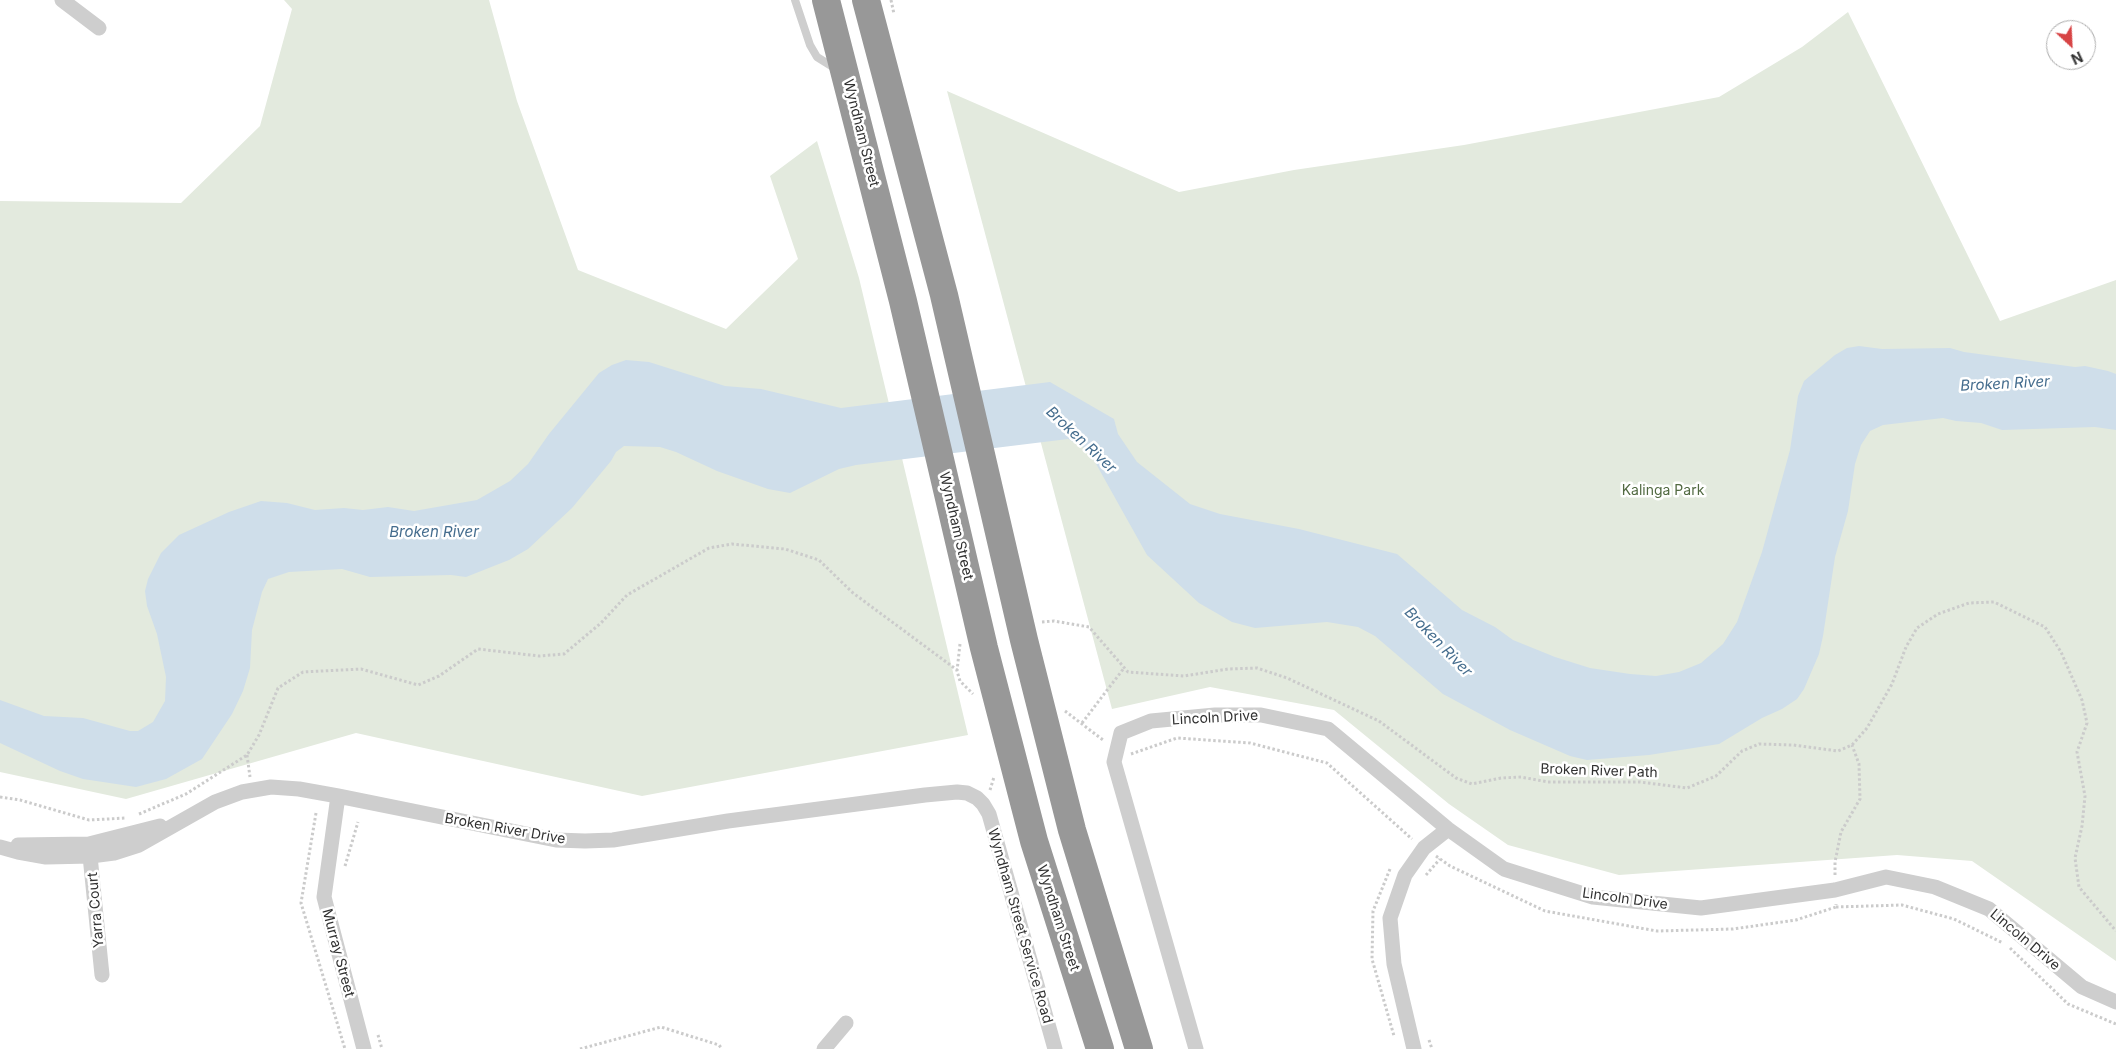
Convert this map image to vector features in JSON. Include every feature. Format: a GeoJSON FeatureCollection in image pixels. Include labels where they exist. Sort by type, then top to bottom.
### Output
{"type":"FeatureCollection","features":[{"type":"Feature","properties":{"kind":"highway","name":"Wyndham Street"},"geometry":{"type":"LineString","coordinates":[[826,0],[903,301],[974,642],[1034,841],[1100,1049]]}},
{"type":"Feature","properties":{"kind":"highway"},"geometry":{"type":"LineString","coordinates":[[844,65],[852,62],[861,50],[868,8]]}},
{"type":"Feature","properties":{"kind":"highway"},"geometry":{"type":"LineString","coordinates":[[868,8],[1031,631],[1072,830],[1139,1049]]}},
{"type":"Feature","properties":{"kind":"street"},"geometry":{"type":"LineString","coordinates":[[62,0],[99,28]]}},
{"type":"Feature","properties":{"kind":"street","name":"Lincoln Drive"},"geometry":{"type":"LineString","coordinates":[[1117,751],[1121,733],[1151,721],[1215,715],[1261,715],[1328,729],[1448,829],[1504,869],[1592,897],[1701,908],[1835,890],[1886,877],[1935,887],[1989,909],[2082,988],[2116,1002]]}},
{"type":"Feature","properties":{"kind":"street"},"geometry":{"type":"LineString","coordinates":[[1117,751],[1114,762],[1196,1049]]}},
{"type":"Feature","properties":{"kind":"street","name":"Broken River Drive"},"geometry":{"type":"LineString","coordinates":[[0,845],[90,850],[179,821],[214,802],[252,790],[271,788],[299,789],[338,796],[556,840],[585,841],[613,840],[728,821],[949,793],[967,793],[977,798],[983,804]]}},
{"type":"Feature","properties":{"kind":"street","name":"Murray Street"},"geometry":{"type":"LineString","coordinates":[[338,796],[324,897],[364,1049]]}},
{"type":"Feature","properties":{"kind":"street","name":"Wyndham Street Service Road"},"geometry":{"type":"LineString","coordinates":[[983,804],[994,831],[1055,1049]]}},
{"type":"Feature","properties":{"kind":"street"},"geometry":{"type":"LineString","coordinates":[[1414,1049],[1394,964],[1390,918],[1405,875],[1424,848],[1448,829]]}},
{"type":"Feature","properties":{"kind":"street","name":"Yarra Court"},"geometry":{"type":"LineString","coordinates":[[90,850],[102,975]]}},
{"type":"Feature","properties":{"kind":"street"},"geometry":{"type":"LineString","coordinates":[[824,1049],[846,1023]]}},
{"type":"Feature","properties":{"kind":"lane"},"geometry":{"type":"LineString","coordinates":[[795,0],[810,45],[817,57],[833,67],[844,65]]}},
{"type":"Feature","properties":{"kind":"path"},"geometry":{"type":"LineString","coordinates":[[0,797],[20,800],[89,820],[132,817],[186,794],[247,755],[259,735],[278,688],[303,672],[361,669],[418,685],[439,676],[478,649],[539,656],[564,654],[601,623],[627,595],[709,548],[732,544],[785,549],[819,560],[853,593],[958,671]]}},
{"type":"Feature","properties":{"kind":"path"},"geometry":{"type":"LineString","coordinates":[[1835,890],[1834,862],[1841,832],[1860,799],[1859,764],[1852,745],[1867,728],[1892,684],[1906,647],[1918,628],[1938,614],[1969,604],[1994,602],[2045,627],[2061,652],[2082,700],[2087,723],[2077,752],[2085,796],[2082,826],[2075,858],[2079,887],[2116,931]]}},
{"type":"Feature","properties":{"kind":"path"},"geometry":{"type":"LineString","coordinates":[[1031,631],[1054,621],[1089,628],[1124,668],[1082,723]]}},
{"type":"Feature","properties":{"kind":"path"},"geometry":{"type":"LineString","coordinates":[[974,642],[959,650],[958,671],[960,681],[977,699]]}},
{"type":"Feature","properties":{"kind":"path","name":"Broken River Path"},"geometry":{"type":"LineString","coordinates":[[1124,668],[1128,672],[1184,676],[1228,669],[1257,668],[1280,676],[1379,721],[1456,778],[1472,784],[1501,778],[1521,777],[1548,782],[1640,782],[1687,788],[1716,776],[1742,751],[1759,744],[1793,745],[1838,751],[1852,745]]}},
{"type":"Feature","properties":{"kind":"path"},"geometry":{"type":"LineString","coordinates":[[1064,710],[1117,751]]}},
{"type":"Feature","properties":{"kind":"path"},"geometry":{"type":"LineString","coordinates":[[247,755],[252,790]]}},
{"type":"Feature","properties":{"kind":"path"},"geometry":{"type":"LineString","coordinates":[[983,804],[995,773]]}},
{"type":"Feature","properties":{"kind":"path"},"geometry":{"type":"LineString","coordinates":[[344,868],[358,822]]}},
{"type":"Feature","properties":{"kind":"path"},"geometry":{"type":"LineString","coordinates":[[1420,881],[1440,859]]}},
{"type":"Feature","properties":{"kind":"path"},"geometry":{"type":"LineString","coordinates":[[1836,907],[1902,906],[1954,919],[2004,943],[2068,1004],[2116,1024]]}},
{"type":"Feature","properties":{"kind":"path"},"geometry":{"type":"LineString","coordinates":[[580,1049],[661,1027],[719,1046],[722,1049]]}},
{"type":"Feature","properties":{"kind":"path"},"geometry":{"type":"LineString","coordinates":[[377,1031],[382,1049]]}},
{"type":"Feature","properties":{"kind":"path"},"geometry":{"type":"LineString","coordinates":[[1428,1034],[1432,1049]]}},
{"type":"Feature","properties":{"kind":"green space"},"geometry":{"type":"Polygon","coordinates":[[[284,0],[489,0],[517,101],[578,270],[726,329],[798,259],[770,176],[817,141],[859,278],[968,735],[642,796],[356,733],[126,799],[0,772],[0,201],[181,203],[260,126],[292,9],[284,0]]]}},
{"type":"Feature","properties":{"kind":"green space","name":"Kalinga Park"},"geometry":{"type":"Polygon","coordinates":[[[1848,12],[2000,321],[2116,280],[2116,961],[1972,861],[1897,855],[1619,875],[1508,845],[1449,804],[1334,710],[1210,687],[1112,709],[947,91],[1179,192],[1294,170],[1464,145],[1719,97],[1802,47],[1848,12]]]}},
{"type":"Feature","properties":{"kind":"water","name":"Broken River"},"geometry":{"type":"Polygon","coordinates":[[[1859,346],[1882,349],[1950,348],[1964,352],[2075,367],[2085,366],[2108,371],[2116,374],[2116,430],[2095,427],[2002,430],[1981,423],[1943,418],[1883,425],[1870,431],[1861,445],[1855,464],[1848,511],[1835,557],[1819,654],[1804,689],[1797,699],[1782,709],[1762,718],[1719,744],[1649,755],[1587,760],[1570,756],[1510,730],[1443,694],[1375,636],[1358,627],[1327,622],[1255,628],[1232,622],[1199,603],[1147,555],[1095,462],[1084,448],[1068,439],[856,465],[839,469],[790,493],[768,489],[717,471],[676,452],[660,447],[624,446],[616,452],[611,461],[572,508],[528,549],[509,560],[466,577],[451,575],[370,577],[342,569],[289,572],[268,579],[262,592],[252,630],[250,668],[243,691],[232,714],[202,759],[166,779],[136,787],[83,779],[60,771],[0,743],[0,700],[44,716],[83,718],[130,731],[138,731],[153,722],[165,701],[166,677],[157,634],[147,606],[145,591],[148,579],[161,553],[179,535],[229,512],[261,501],[287,503],[315,510],[344,508],[363,510],[388,507],[414,511],[477,500],[510,481],[528,464],[549,434],[599,373],[612,365],[626,360],[649,362],[725,386],[761,389],[841,408],[1050,382],[1114,419],[1118,434],[1137,462],[1190,504],[1220,514],[1299,529],[1397,554],[1462,610],[1495,627],[1513,640],[1555,657],[1590,668],[1630,674],[1656,676],[1679,672],[1701,663],[1723,644],[1737,622],[1762,552],[1790,450],[1798,396],[1804,381],[1835,355],[1847,348],[1859,346]]]}}]}
